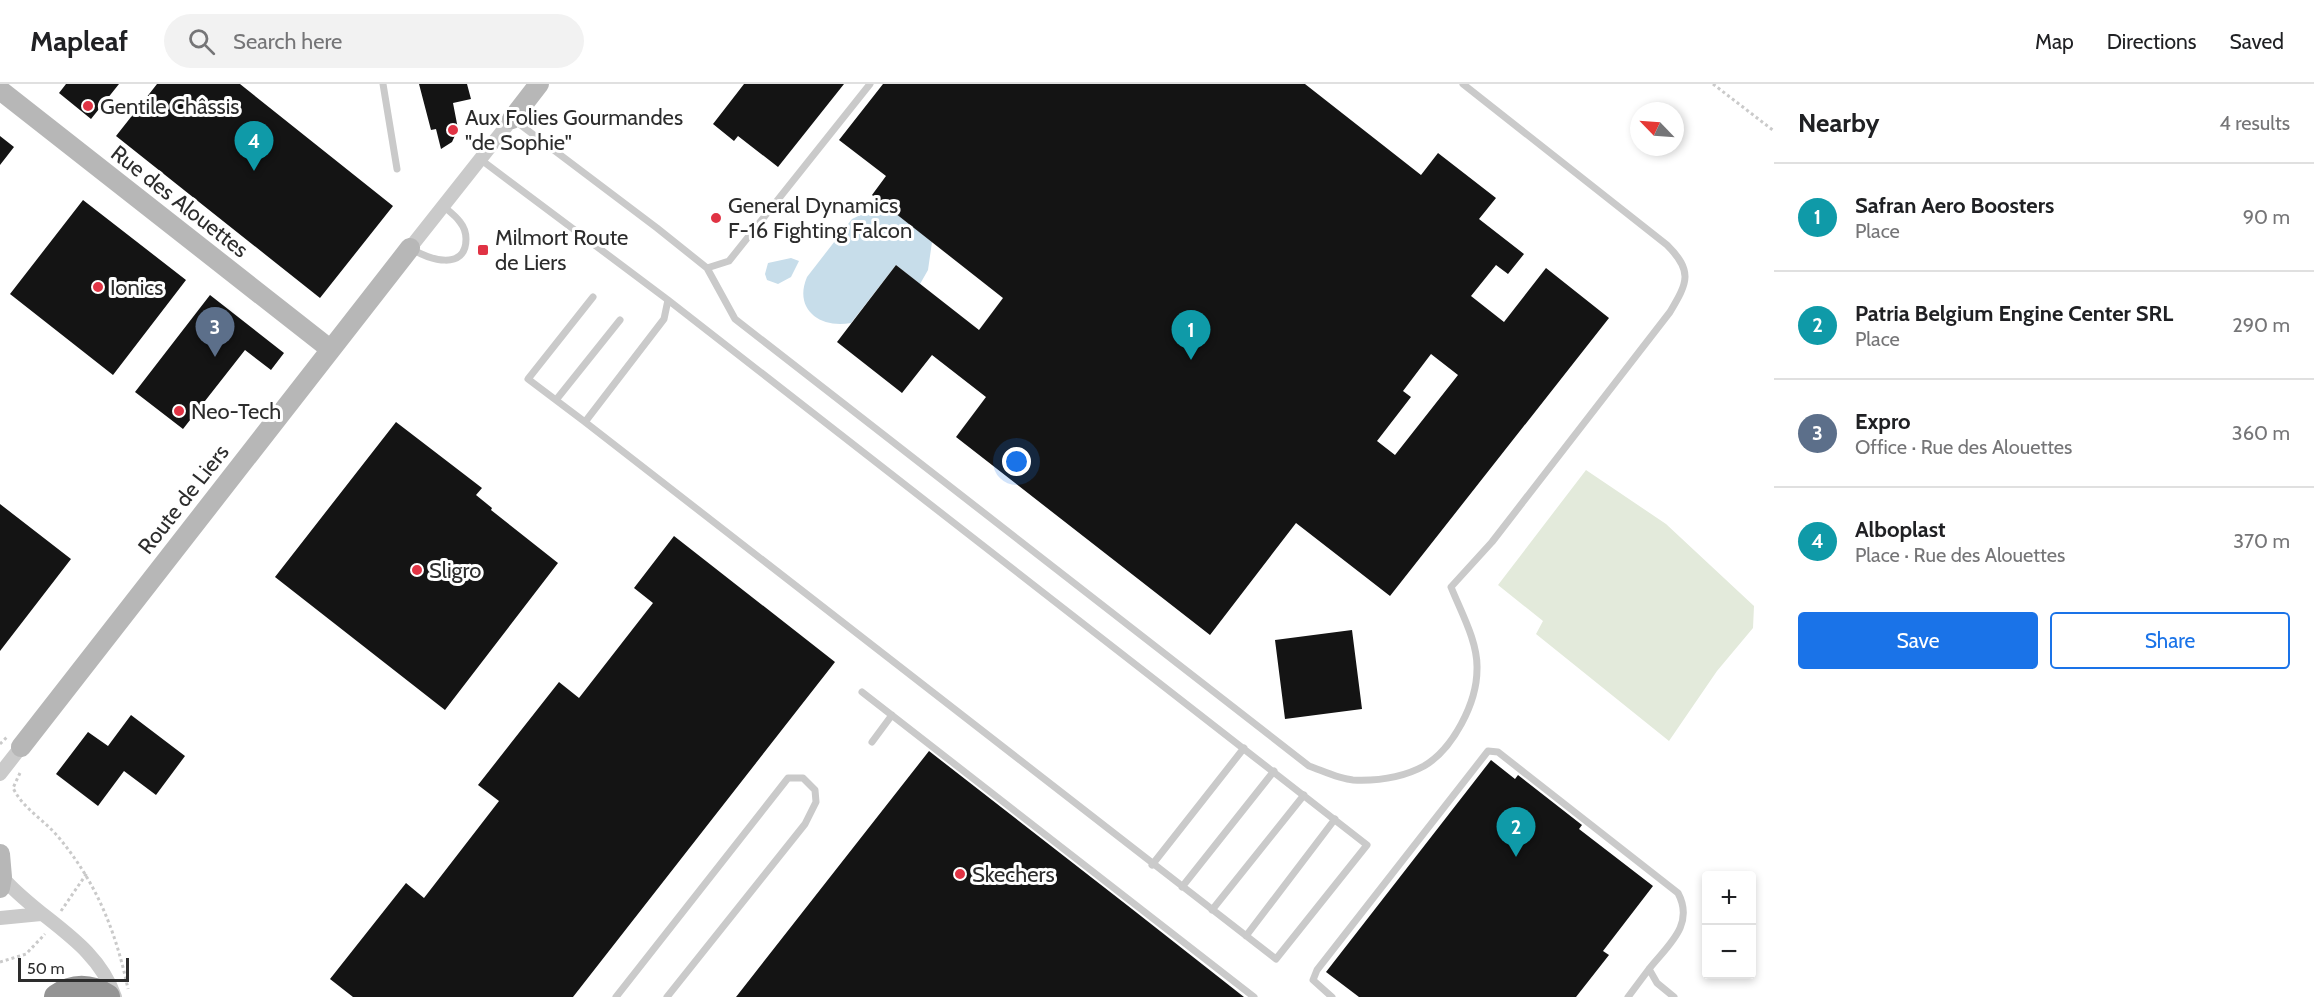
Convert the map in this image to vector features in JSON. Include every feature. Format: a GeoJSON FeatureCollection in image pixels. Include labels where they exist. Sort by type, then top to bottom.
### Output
{"type":"FeatureCollection","features":[{"type":"Feature","properties":{"kind":"highway"},"geometry":{"type":"LineString","coordinates":[[57,997],[69,990],[84,988],[107,997]]}},
{"type":"Feature","properties":{"kind":"street","name":"Route de Liers"},"geometry":{"type":"LineString","coordinates":[[0,774],[539,84]]}},
{"type":"Feature","properties":{"kind":"street","name":"Rue des Alouettes"},"geometry":{"type":"LineString","coordinates":[[0,90],[330,349]]}},
{"type":"Feature","properties":{"kind":"street"},"geometry":{"type":"LineString","coordinates":[[0,854],[1,883],[73,937],[90,953],[105,974],[116,997]]}},
{"type":"Feature","properties":{"kind":"street"},"geometry":{"type":"LineString","coordinates":[[0,918],[41,914]]}},
{"type":"Feature","properties":{"kind":"lane"},"geometry":{"type":"LineString","coordinates":[[383,84],[397,169]]}},
{"type":"Feature","properties":{"kind":"lane"},"geometry":{"type":"LineString","coordinates":[[707,268],[729,261],[870,84]]}},
{"type":"Feature","properties":{"kind":"lane"},"geometry":{"type":"LineString","coordinates":[[512,119],[707,268],[735,319],[1309,766],[1350,780],[1389,779],[1425,765],[1454,737],[1473,700],[1478,668],[1469,630],[1450,587],[1492,542],[1670,312],[1683,291],[1686,271],[1681,259],[1667,245],[1463,84]]}},
{"type":"Feature","properties":{"kind":"lane"},"geometry":{"type":"LineString","coordinates":[[480,159],[668,300],[1367,845],[1276,959],[528,379],[593,297]]}},
{"type":"Feature","properties":{"kind":"lane"},"geometry":{"type":"LineString","coordinates":[[410,248],[425,257],[446,261],[458,258],[466,248],[466,234],[462,223],[443,206]]}},
{"type":"Feature","properties":{"kind":"lane"},"geometry":{"type":"LineString","coordinates":[[585,422],[664,319],[668,300]]}},
{"type":"Feature","properties":{"kind":"lane"},"geometry":{"type":"LineString","coordinates":[[556,400],[620,320]]}},
{"type":"Feature","properties":{"kind":"lane"},"geometry":{"type":"LineString","coordinates":[[862,692],[1254,997]]}},
{"type":"Feature","properties":{"kind":"lane"},"geometry":{"type":"LineString","coordinates":[[872,742],[892,715]]}},
{"type":"Feature","properties":{"kind":"lane"},"geometry":{"type":"LineString","coordinates":[[1152,864],[1244,748]]}},
{"type":"Feature","properties":{"kind":"lane"},"geometry":{"type":"LineString","coordinates":[[1332,997],[1312,980],[1317,970],[1488,751],[1498,752],[1678,893],[1684,904],[1684,920],[1628,997]]}},
{"type":"Feature","properties":{"kind":"lane"},"geometry":{"type":"LineString","coordinates":[[1182,887],[1274,771]]}},
{"type":"Feature","properties":{"kind":"lane"},"geometry":{"type":"LineString","coordinates":[[616,997],[788,778],[802,778],[815,790],[816,802],[805,824],[667,997]]}},
{"type":"Feature","properties":{"kind":"lane"},"geometry":{"type":"LineString","coordinates":[[1212,910],[1304,795]]}},
{"type":"Feature","properties":{"kind":"lane"},"geometry":{"type":"LineString","coordinates":[[1246,936],[1335,819]]}},
{"type":"Feature","properties":{"kind":"lane"},"geometry":{"type":"LineString","coordinates":[[1649,969],[1657,983],[1674,997]]}},
{"type":"Feature","properties":{"kind":"path"},"geometry":{"type":"LineString","coordinates":[[1713,84],[1774,131]]}},
{"type":"Feature","properties":{"kind":"path"},"geometry":{"type":"LineString","coordinates":[[22,768],[13,788],[20,802],[58,836],[87,873],[119,951],[129,997]]}},
{"type":"Feature","properties":{"kind":"green space"},"geometry":{"type":"Polygon","coordinates":[[[1586,470],[1666,524],[1754,606],[1753,628],[1717,671],[1669,741],[1536,634],[1543,621],[1498,585],[1586,470]]]}},
{"type":"Feature","properties":{"kind":"water"},"geometry":{"type":"Polygon","coordinates":[[[877,207],[890,209],[932,242],[928,270],[920,284],[896,265],[851,323],[840,324],[820,320],[807,308],[804,299],[807,277],[852,219],[877,207]]]}},
{"type":"Feature","properties":{"kind":"water"},"geometry":{"type":"Polygon","coordinates":[[[791,258],[799,261],[791,277],[778,284],[767,280],[765,274],[768,263],[791,258]]]}},
{"type":"Feature","properties":{"kind":"building","name":"Gentile Châssis"},"geometry":{"type":"Polygon","coordinates":[[[66,84],[119,84],[91,119],[59,93],[66,84]]]}},
{"type":"Feature","properties":{"kind":"building"},"geometry":{"type":"Polygon","coordinates":[[[157,84],[240,84],[393,206],[320,298],[116,136],[157,84]]]}},
{"type":"Feature","properties":{"kind":"building"},"geometry":{"type":"Polygon","coordinates":[[[419,84],[467,84],[471,99],[453,103],[458,129],[452,142],[441,149],[436,129],[431,130],[419,84]]]}},
{"type":"Feature","properties":{"kind":"building"},"geometry":{"type":"Polygon","coordinates":[[[744,84],[844,84],[778,167],[738,136],[734,141],[713,124],[744,84]]]}},
{"type":"Feature","properties":{"kind":"building"},"geometry":{"type":"Polygon","coordinates":[[[883,84],[1305,84],[1421,175],[1438,153],[1496,198],[1479,219],[1524,254],[1508,274],[1496,265],[1471,296],[1504,322],[1546,268],[1609,318],[1390,596],[1296,523],[1210,635],[956,437],[986,397],[932,355],[902,393],[837,342],[896,265],[979,330],[1003,298],[872,195],[886,176],[839,140],[883,84]],[[1431,354],[1403,391],[1411,397],[1377,441],[1395,455],[1458,375],[1431,354]]]}},
{"type":"Feature","properties":{"kind":"building"},"geometry":{"type":"Polygon","coordinates":[[[0,136],[14,147],[0,165],[0,136]]]}},
{"type":"Feature","properties":{"kind":"building","name":"Ionics"},"geometry":{"type":"Polygon","coordinates":[[[83,200],[186,280],[113,375],[10,294],[83,200]]]}},
{"type":"Feature","properties":{"kind":"building"},"geometry":{"type":"Polygon","coordinates":[[[210,295],[284,353],[271,370],[245,350],[183,429],[135,392],[210,295]]]}},
{"type":"Feature","properties":{"kind":"building","name":"Sligro"},"geometry":{"type":"Polygon","coordinates":[[[396,422],[482,488],[476,495],[492,508],[491,510],[558,563],[445,710],[275,577],[396,422]]]}},
{"type":"Feature","properties":{"kind":"building"},"geometry":{"type":"Polygon","coordinates":[[[0,504],[71,559],[0,651],[0,504]]]}},
{"type":"Feature","properties":{"kind":"building"},"geometry":{"type":"Polygon","coordinates":[[[674,536],[835,662],[573,997],[353,997],[330,979],[406,883],[424,898],[499,801],[478,785],[559,682],[579,698],[653,603],[634,588],[674,536]]]}},
{"type":"Feature","properties":{"kind":"building"},"geometry":{"type":"Polygon","coordinates":[[[1352,630],[1362,709],[1285,719],[1275,640],[1352,630]]]}},
{"type":"Feature","properties":{"kind":"building"},"geometry":{"type":"Polygon","coordinates":[[[131,715],[185,756],[156,795],[124,771],[98,806],[56,774],[88,732],[108,746],[131,715]]]}},
{"type":"Feature","properties":{"kind":"building","name":"Skechers"},"geometry":{"type":"Polygon","coordinates":[[[929,751],[1132,909],[1244,997],[736,997],[929,751]]]}},
{"type":"Feature","properties":{"kind":"building"},"geometry":{"type":"Polygon","coordinates":[[[1491,760],[1515,779],[1518,775],[1582,825],[1579,829],[1653,886],[1603,951],[1609,955],[1576,997],[1359,997],[1326,972],[1491,760]]]}},
{"type":"Feature","properties":{"kind":"place","name":"Gentile Châssis"},"geometry":{"type":"Point","coordinates":[88,106]}},
{"type":"Feature","properties":{"kind":"place","name":"Aux Folies Gourmandes \"de Sophie\""},"geometry":{"type":"Point","coordinates":[453,130]}},
{"type":"Feature","properties":{"kind":"place","name":"Alboplast"},"geometry":{"type":"Point","coordinates":[254,171]}},
{"type":"Feature","properties":{"kind":"place","name":"General Dynamics F-16 Fighting Falcon"},"geometry":{"type":"Point","coordinates":[716,218]}},
{"type":"Feature","properties":{"kind":"place","name":"Milmort Route de Liers"},"geometry":{"type":"Point","coordinates":[483,250]}},
{"type":"Feature","properties":{"kind":"place","name":"Ionics"},"geometry":{"type":"Point","coordinates":[98,287]}},
{"type":"Feature","properties":{"kind":"place","name":"Expro"},"geometry":{"type":"Point","coordinates":[215,357]}},
{"type":"Feature","properties":{"kind":"place","name":"Safran Aero Boosters"},"geometry":{"type":"Point","coordinates":[1191,360]}},
{"type":"Feature","properties":{"kind":"place","name":"Neo-Tech"},"geometry":{"type":"Point","coordinates":[179,411]}},
{"type":"Feature","properties":{"kind":"place","name":"Sligro"},"geometry":{"type":"Point","coordinates":[417,570]}},
{"type":"Feature","properties":{"kind":"place","name":"Patria Belgium Engine Center SRL"},"geometry":{"type":"Point","coordinates":[1516,857]}},
{"type":"Feature","properties":{"kind":"place","name":"Skechers"},"geometry":{"type":"Point","coordinates":[960,874]}}]}
